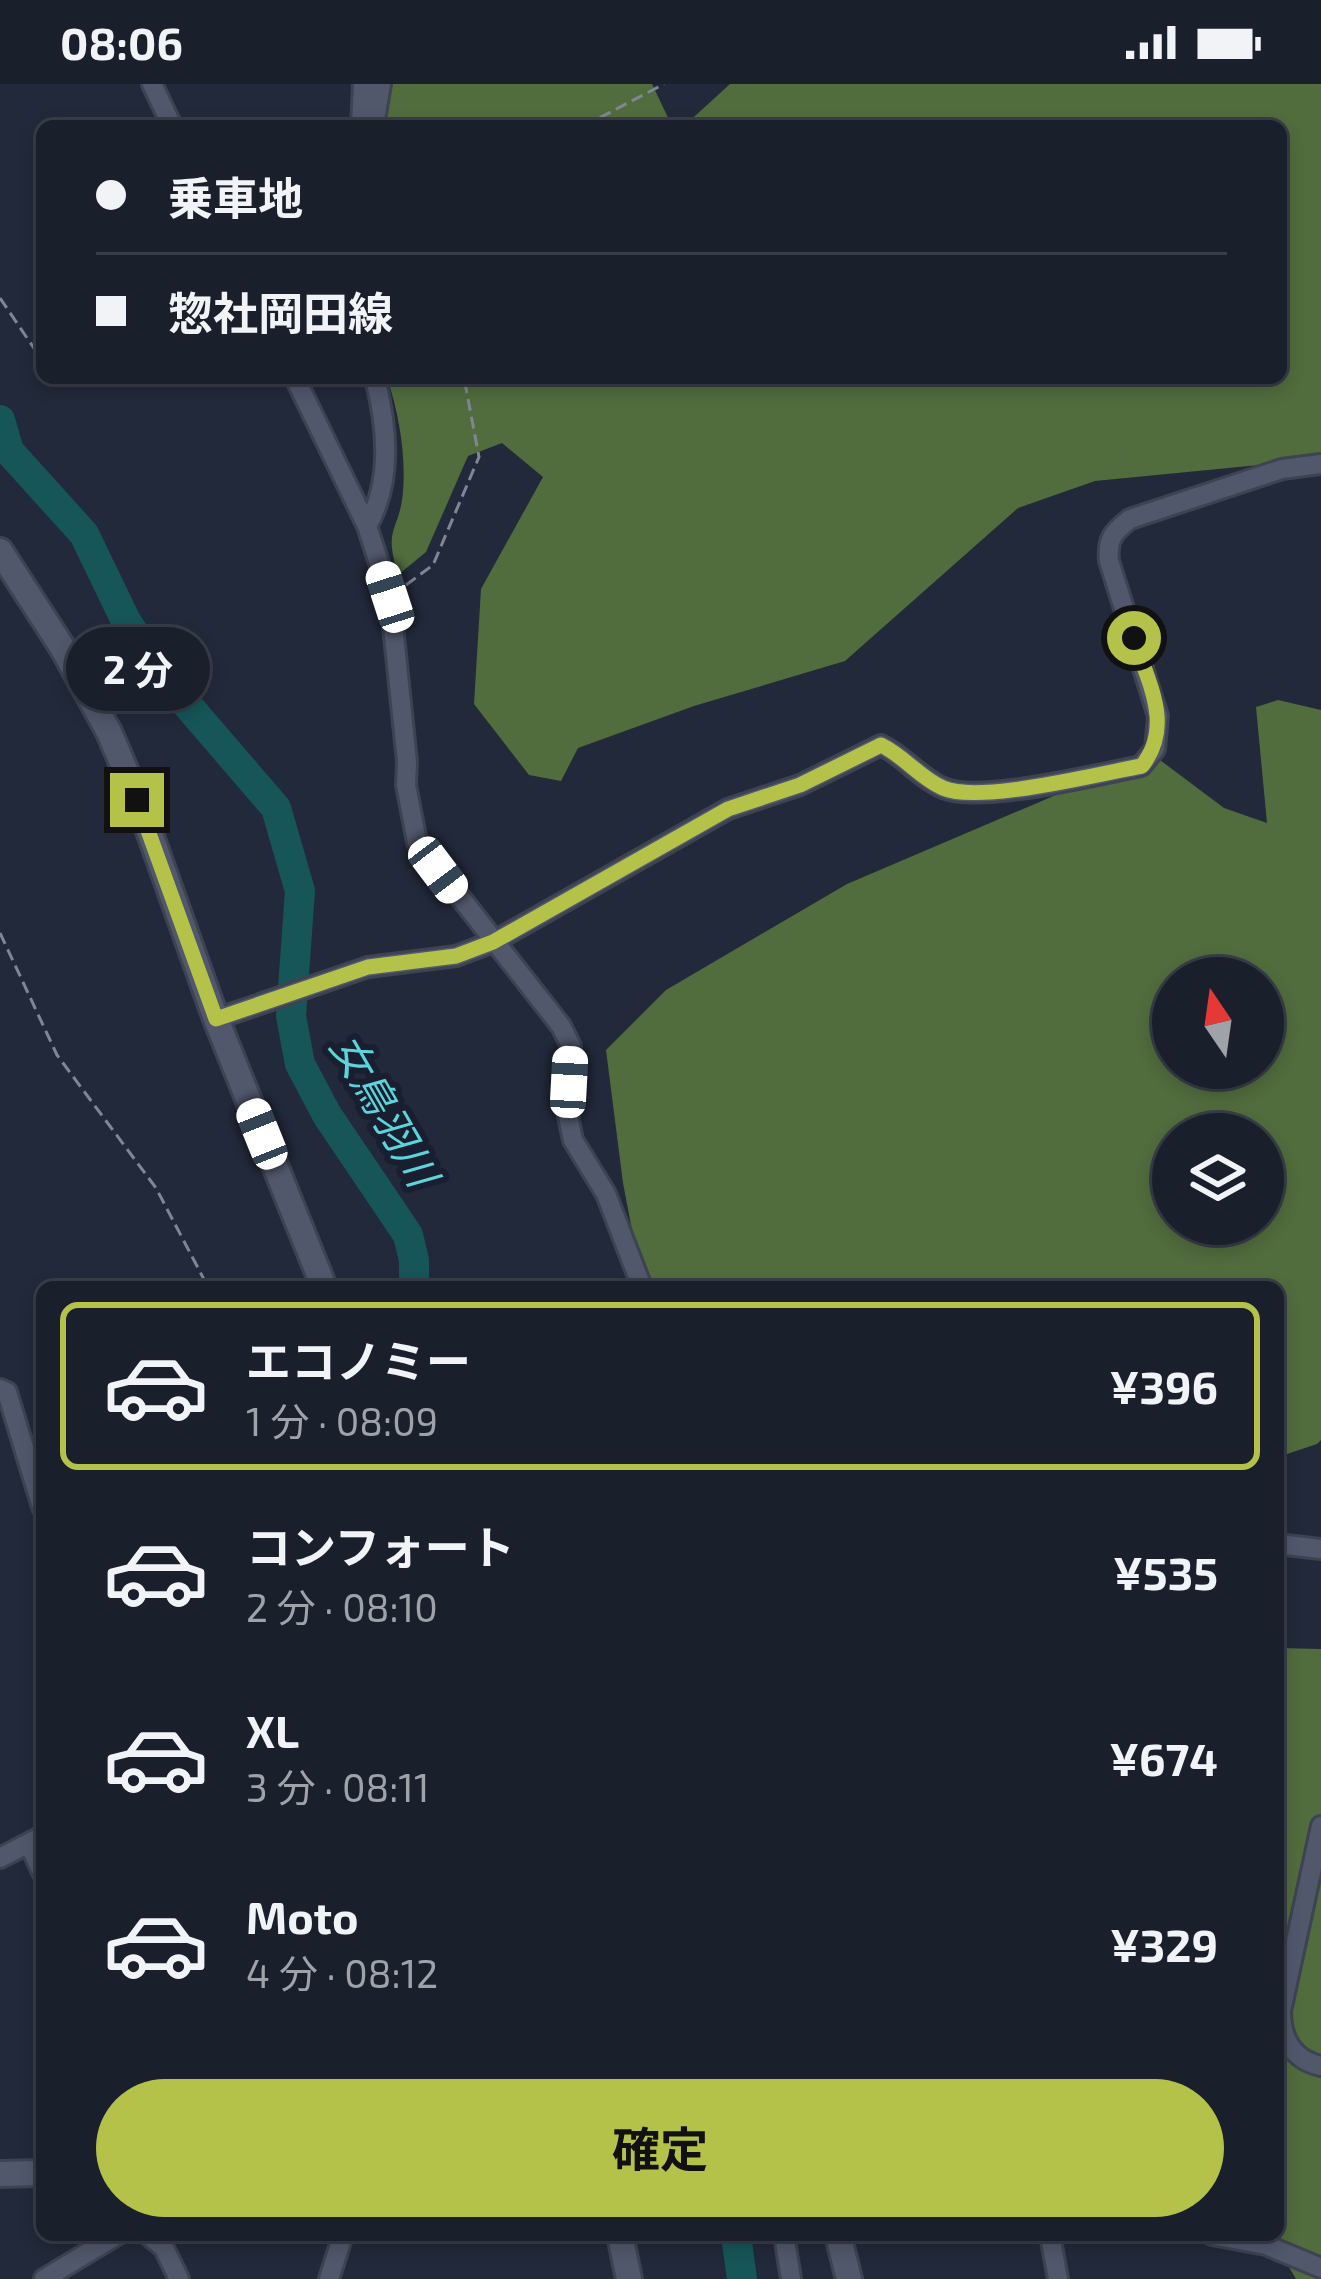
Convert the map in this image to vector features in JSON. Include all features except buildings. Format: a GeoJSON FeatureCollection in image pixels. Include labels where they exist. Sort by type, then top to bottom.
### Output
{"type":"FeatureCollection","features":[{"type":"Feature","properties":{"kind":"main road"},"geometry":{"type":"LineString","coordinates":[[0,550],[109,732],[224,1016],[322,1281]]}},
{"type":"Feature","properties":{"kind":"main road"},"geometry":{"type":"LineString","coordinates":[[0,2174],[36,2173]]}},
{"type":"Feature","properties":{"kind":"main road"},"geometry":{"type":"LineString","coordinates":[[621,2241],[629,2279]]}},
{"type":"Feature","properties":{"kind":"main road"},"geometry":{"type":"LineString","coordinates":[[840,2241],[849,2279]]}},
{"type":"Feature","properties":{"kind":"street"},"geometry":{"type":"LineString","coordinates":[[152,84],[169,120]]}},
{"type":"Feature","properties":{"kind":"street"},"geometry":{"type":"LineString","coordinates":[[361,120],[363,84]]}},
{"type":"Feature","properties":{"kind":"street"},"geometry":{"type":"LineString","coordinates":[[368,120],[376,114],[381,84]]}},
{"type":"Feature","properties":{"kind":"street"},"geometry":{"type":"LineString","coordinates":[[298,384],[367,526],[390,597],[406,741],[406,784],[417,842],[561,1026],[571,1046],[568,1117],[573,1140],[605,1193],[640,1281]]}},
{"type":"Feature","properties":{"kind":"street"},"geometry":{"type":"LineString","coordinates":[[367,526],[378,507],[386,440],[376,384]]}},
{"type":"Feature","properties":{"kind":"street"},"geometry":{"type":"LineString","coordinates":[[224,1016],[368,967],[456,956],[493,942],[728,809],[800,785],[881,745],[937,786],[978,794],[1142,766],[1155,749],[1158,716],[1109,561],[1113,532],[1130,519],[1239,483],[1282,469],[1321,464]]}},
{"type":"Feature","properties":{"kind":"street"},"geometry":{"type":"LineString","coordinates":[[0,1389],[8,1392],[36,1485]]}},
{"type":"Feature","properties":{"kind":"street"},"geometry":{"type":"LineString","coordinates":[[20,1426],[36,1421]]}},
{"type":"Feature","properties":{"kind":"street"},"geometry":{"type":"LineString","coordinates":[[1284,1545],[1321,1550]]}},
{"type":"Feature","properties":{"kind":"street"},"geometry":{"type":"LineString","coordinates":[[1284,1997],[1321,1826]]}},
{"type":"Feature","properties":{"kind":"street"},"geometry":{"type":"LineString","coordinates":[[0,1858],[36,1840]]}},
{"type":"Feature","properties":{"kind":"street"},"geometry":{"type":"LineString","coordinates":[[1284,2031],[1305,2062],[1321,2066]]}},
{"type":"Feature","properties":{"kind":"street"},"geometry":{"type":"LineString","coordinates":[[44,2279],[107,2241]]}},
{"type":"Feature","properties":{"kind":"street"},"geometry":{"type":"LineString","coordinates":[[155,2241],[164,2248],[179,2279]]}},
{"type":"Feature","properties":{"kind":"street"},"geometry":{"type":"LineString","coordinates":[[328,2279],[341,2241]]}},
{"type":"Feature","properties":{"kind":"street"},"geometry":{"type":"LineString","coordinates":[[785,2241],[791,2279]]}},
{"type":"Feature","properties":{"kind":"street"},"geometry":{"type":"LineString","coordinates":[[1051,2241],[1058,2279]]}},
{"type":"Feature","properties":{"kind":"street"},"geometry":{"type":"LineString","coordinates":[[1244,2241],[1321,2268]]}},
{"type":"Feature","properties":{"kind":"path"},"geometry":{"type":"LineString","coordinates":[[595,120],[664,84]]}},
{"type":"Feature","properties":{"kind":"path"},"geometry":{"type":"LineString","coordinates":[[0,298],[36,351]]}},
{"type":"Feature","properties":{"kind":"path"},"geometry":{"type":"LineString","coordinates":[[390,597],[433,565],[479,457],[465,384]]}},
{"type":"Feature","properties":{"kind":"path"},"geometry":{"type":"LineString","coordinates":[[0,933],[57,1055],[156,1188],[205,1281]]}},
{"type":"Feature","properties":{"kind":"green space"},"geometry":{"type":"Polygon","coordinates":[[[377,84],[652,84],[669,120],[375,120],[377,84]]]}},
{"type":"Feature","properties":{"kind":"green space"},"geometry":{"type":"Polygon","coordinates":[[[730,84],[1321,84],[1321,459],[1095,481],[1018,508],[845,661],[694,706],[578,748],[561,781],[529,775],[474,704],[481,589],[543,477],[502,443],[468,456],[426,552],[398,575],[392,538],[401,506],[403,464],[389,384],[1287,384],[1287,120],[691,120],[730,84]]]}},
{"type":"Feature","properties":{"kind":"green space"},"geometry":{"type":"Polygon","coordinates":[[[1278,700],[1321,710],[1321,1440],[1317,1444],[1284,1455],[1284,1281],[642,1281],[606,1050],[666,990],[847,884],[1152,754],[1224,808],[1267,823],[1256,707],[1278,700]]]}},
{"type":"Feature","properties":{"kind":"green space"},"geometry":{"type":"Polygon","coordinates":[[[1284,1648],[1321,1649],[1321,2279],[1296,2279],[1274,2241],[1284,2241],[1284,1648]]]}},
{"type":"Feature","properties":{"kind":"waterway","name":"女鳥羽川"},"geometry":{"type":"LineString","coordinates":[[0,420],[9,451],[84,534],[126,621],[159,672],[276,808],[300,891],[291,1016],[300,1064],[327,1115],[408,1235],[414,1281]]}},
{"type":"Feature","properties":{"kind":"waterway","name":"女鳥羽川"},"geometry":{"type":"LineString","coordinates":[[737,2241],[742,2279]]}},
{"type":"Feature","properties":{"kind":"route"},"geometry":{"type":"LineString","coordinates":[[137,800],[216,1019],[368,967],[456,956],[493,942],[728,809],[800,785],[881,745],[937,786],[953,792],[978,794],[1142,766],[1155,749],[1158,716],[1134,638]]}}]}
